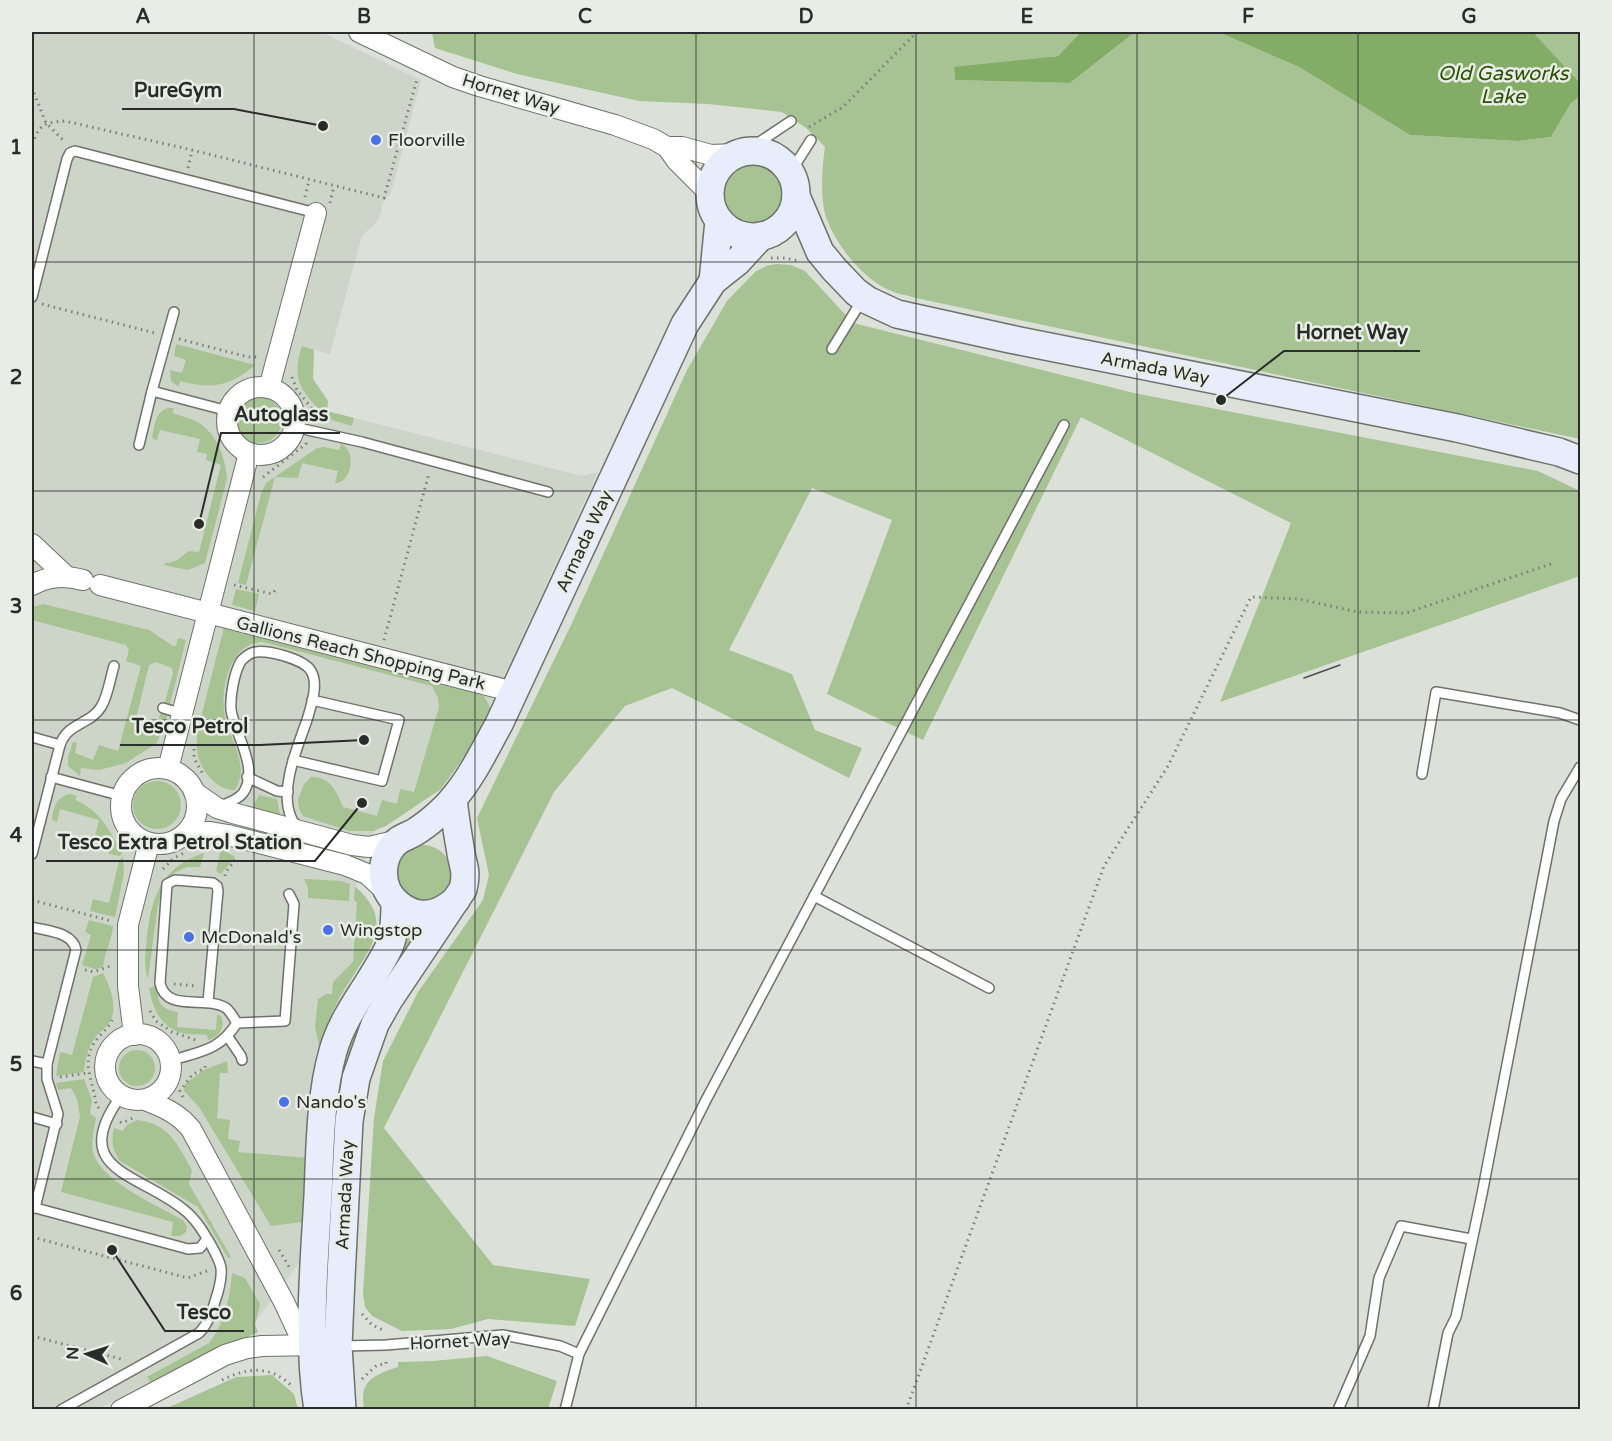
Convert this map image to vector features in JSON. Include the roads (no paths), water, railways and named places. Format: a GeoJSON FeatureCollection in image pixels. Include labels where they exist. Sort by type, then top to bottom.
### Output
{"type":"FeatureCollection","features":[{"type":"Feature","properties":{"kind":"street","name":"Hornet Way"},"geometry":{"type":"LineString","coordinates":[[359,32],[421,63],[479,86],[615,124],[638,132],[667,147],[682,147],[711,155],[741,153]]}},
{"type":"Feature","properties":{"kind":"street","name":"Hornet Way"},"geometry":{"type":"LineString","coordinates":[[667,147],[677,162],[710,194]]}},
{"type":"Feature","properties":{"kind":"street","name":"Armada Way"},"geometry":{"type":"LineString","coordinates":[[741,153],[756,151],[776,157],[793,184],[809,257]]}},
{"type":"Feature","properties":{"kind":"street"},"geometry":{"type":"LineString","coordinates":[[710,194],[713,177],[722,164],[741,153]]}},
{"type":"Feature","properties":{"kind":"street","name":"Armada Way"},"geometry":{"type":"LineString","coordinates":[[342,1410],[318,1345],[313,1275],[324,1097],[333,1050],[346,1019],[390,945],[395,919],[392,898],[385,884],[383,872],[385,860],[390,849],[453,800],[480,758],[514,692],[685,324],[713,281],[766,235],[781,227],[789,218],[793,184]]}},
{"type":"Feature","properties":{"kind":"street","name":"Armada Way"},"geometry":{"type":"LineString","coordinates":[[710,194],[712,208],[719,221],[738,234],[750,237],[766,235],[809,257],[879,307],[913,319],[1457,428],[1560,452],[1581,460]]}},
{"type":"Feature","properties":{"kind":"street"},"geometry":{"type":"LineString","coordinates":[[269,388],[316,213]]}},
{"type":"Feature","properties":{"kind":"street","name":"Armada Way"},"geometry":{"type":"LineString","coordinates":[[713,281],[719,221]]}},
{"type":"Feature","properties":{"kind":"street"},"geometry":{"type":"LineString","coordinates":[[269,388],[286,399],[295,417],[294,427],[285,445],[277,451],[268,455],[249,453],[240,448],[228,431],[228,411],[233,402],[248,389],[269,388]]}},
{"type":"Feature","properties":{"kind":"street"},"geometry":{"type":"LineString","coordinates":[[168,769],[249,453]]}},
{"type":"Feature","properties":{"kind":"street","name":"Gallions Reach Shopping Park"},"geometry":{"type":"LineString","coordinates":[[32,544],[83,580]]}},
{"type":"Feature","properties":{"kind":"street","name":"Gallions Reach Shopping Park"},"geometry":{"type":"LineString","coordinates":[[32,585],[44,579],[83,580],[514,692]]}},
{"type":"Feature","properties":{"kind":"street"},"geometry":{"type":"LineString","coordinates":[[156,768],[168,769],[179,774],[188,782],[197,803],[196,814],[193,824],[186,833],[169,843],[149,843],[138,838],[129,830],[121,808],[122,796],[135,777],[145,771],[156,768]]}},
{"type":"Feature","properties":{"kind":"street"},"geometry":{"type":"LineString","coordinates":[[194,792],[217,808],[352,845],[369,847],[407,836],[432,832],[448,839],[460,852]]}},
{"type":"Feature","properties":{"kind":"street","name":"Armada Way"},"geometry":{"type":"LineString","coordinates":[[308,1401],[356,1078],[375,1024],[388,1000],[463,889],[466,876],[465,864],[460,852],[453,800]]}},
{"type":"Feature","properties":{"kind":"street"},"geometry":{"type":"LineString","coordinates":[[186,833],[210,832],[228,835],[345,865],[367,874],[406,910],[419,914],[433,914],[446,909],[456,900]]}},
{"type":"Feature","properties":{"kind":"street"},"geometry":{"type":"LineString","coordinates":[[134,1035],[128,986],[128,925],[149,843]]}},
{"type":"Feature","properties":{"kind":"street"},"geometry":{"type":"LineString","coordinates":[[144,1100],[154,1096],[168,1081],[171,1071],[170,1061],[167,1051],[153,1038],[134,1035],[116,1043],[109,1051],[105,1071],[108,1081],[121,1096],[144,1100],[172,1111],[191,1129],[284,1302],[318,1345]]}},
{"type":"Feature","properties":{"kind":"street","name":"Hornet Way"},"geometry":{"type":"LineString","coordinates":[[121,1410],[225,1355],[262,1346],[318,1345]]}},
{"type":"Feature","properties":{"kind":"lane"},"geometry":{"type":"LineString","coordinates":[[741,153],[791,121]]}},
{"type":"Feature","properties":{"kind":"lane"},"geometry":{"type":"LineString","coordinates":[[793,184],[811,140]]}},
{"type":"Feature","properties":{"kind":"lane"},"geometry":{"type":"LineString","coordinates":[[32,299],[67,159],[70,153],[75,151],[316,213]]}},
{"type":"Feature","properties":{"kind":"lane"},"geometry":{"type":"LineString","coordinates":[[832,349],[864,298]]}},
{"type":"Feature","properties":{"kind":"lane"},"geometry":{"type":"LineString","coordinates":[[139,445],[174,312]]}},
{"type":"Feature","properties":{"kind":"lane"},"geometry":{"type":"LineString","coordinates":[[152,391],[228,411]]}},
{"type":"Feature","properties":{"kind":"lane"},"geometry":{"type":"LineString","coordinates":[[565,1410],[579,1354],[706,1100],[1064,425]]}},
{"type":"Feature","properties":{"kind":"lane"},"geometry":{"type":"LineString","coordinates":[[294,427],[548,492]]}},
{"type":"Feature","properties":{"kind":"lane"},"geometry":{"type":"LineString","coordinates":[[217,808],[241,796],[247,786],[244,750],[231,711],[235,677],[241,662],[251,653],[263,652],[301,662],[311,671],[314,692],[294,760],[288,792],[291,816],[302,832]]}},
{"type":"Feature","properties":{"kind":"lane"},"geometry":{"type":"LineString","coordinates":[[32,854],[63,735],[92,717],[100,708],[114,666]]}},
{"type":"Feature","properties":{"kind":"lane"},"geometry":{"type":"LineString","coordinates":[[1422,774],[1436,692],[1560,713],[1581,720]]}},
{"type":"Feature","properties":{"kind":"lane"},"geometry":{"type":"LineString","coordinates":[[294,760],[382,781],[399,720],[312,700]]}},
{"type":"Feature","properties":{"kind":"lane"},"geometry":{"type":"LineString","coordinates":[[163,708],[183,714]]}},
{"type":"Feature","properties":{"kind":"lane"},"geometry":{"type":"LineString","coordinates":[[32,737],[60,745]]}},
{"type":"Feature","properties":{"kind":"lane"},"geometry":{"type":"LineString","coordinates":[[1433,1410],[1448,1333],[1456,1317],[1482,1194],[1554,821],[1561,799],[1581,766]]}},
{"type":"Feature","properties":{"kind":"lane"},"geometry":{"type":"LineString","coordinates":[[51,777],[122,796]]}},
{"type":"Feature","properties":{"kind":"lane"},"geometry":{"type":"LineString","coordinates":[[247,777],[277,791],[288,792]]}},
{"type":"Feature","properties":{"kind":"lane"},"geometry":{"type":"LineString","coordinates":[[208,1002],[217,886],[213,883],[175,880],[167,884],[160,983],[165,994],[173,1000],[208,1002],[226,1008],[237,1023]]}},
{"type":"Feature","properties":{"kind":"lane"},"geometry":{"type":"LineString","coordinates":[[237,1023],[285,1022],[294,904],[289,894]]}},
{"type":"Feature","properties":{"kind":"lane"},"geometry":{"type":"LineString","coordinates":[[814,896],[989,988]]}},
{"type":"Feature","properties":{"kind":"lane"},"geometry":{"type":"LineString","coordinates":[[32,927],[69,937],[75,942],[76,950],[47,1065],[47,1079],[56,1106],[57,1124],[33,1208],[188,1249],[200,1248],[207,1239]]}},
{"type":"Feature","properties":{"kind":"lane"},"geometry":{"type":"LineString","coordinates":[[170,1061],[212,1048],[228,1037],[237,1023]]}},
{"type":"Feature","properties":{"kind":"lane"},"geometry":{"type":"LineString","coordinates":[[228,1037],[242,1056],[242,1060]]}},
{"type":"Feature","properties":{"kind":"lane"},"geometry":{"type":"LineString","coordinates":[[32,1060],[47,1065]]}},
{"type":"Feature","properties":{"kind":"lane"},"geometry":{"type":"LineString","coordinates":[[61,1410],[199,1333],[207,1326],[220,1283],[222,1265],[193,1218],[107,1161],[101,1137],[114,1106],[121,1096]]}},
{"type":"Feature","properties":{"kind":"lane"},"geometry":{"type":"LineString","coordinates":[[32,1117],[57,1124]]}},
{"type":"Feature","properties":{"kind":"lane"},"geometry":{"type":"LineString","coordinates":[[1338,1410],[1370,1336],[1379,1278],[1401,1226],[1471,1239]]}},
{"type":"Feature","properties":{"kind":"lane","name":"Hornet Way"},"geometry":{"type":"LineString","coordinates":[[318,1345],[396,1345],[503,1335],[560,1346],[579,1354]]}},
{"type":"Feature","properties":{"kind":"water"},"geometry":{"type":"Polygon","coordinates":[[[1081,32],[1135,32],[1070,83],[955,80],[954,67],[1058,56],[1081,32]]]}},
{"type":"Feature","properties":{"kind":"water","name":"Old Gasworks Lake"},"geometry":{"type":"Polygon","coordinates":[[[1218,32],[1533,32],[1580,83],[1580,96],[1571,103],[1551,137],[1518,141],[1410,135],[1299,67],[1218,32]]]}},
{"type":"Feature","properties":{"kind":"tram line"},"geometry":{"type":"LineString","coordinates":[[1304,678],[1340,665]]}},
{"type":"Feature","properties":{"kind":"place","name":"PureGym"},"geometry":{"type":"Point","coordinates":[323,126]}},
{"type":"Feature","properties":{"kind":"place","name":"Floorville"},"geometry":{"type":"Point","coordinates":[376,140]}},
{"type":"Feature","properties":{"kind":"place","name":"Hornet Way"},"geometry":{"type":"Point","coordinates":[1221,400]}},
{"type":"Feature","properties":{"kind":"place","name":"Autoglass"},"geometry":{"type":"Point","coordinates":[199,524]}},
{"type":"Feature","properties":{"kind":"place","name":"Tesco Petrol"},"geometry":{"type":"Point","coordinates":[364,740]}},
{"type":"Feature","properties":{"kind":"place","name":"Tesco Extra Petrol Station"},"geometry":{"type":"Point","coordinates":[362,803]}},
{"type":"Feature","properties":{"kind":"place","name":"Wingstop"},"geometry":{"type":"Point","coordinates":[328,930]}},
{"type":"Feature","properties":{"kind":"place","name":"McDonald's"},"geometry":{"type":"Point","coordinates":[189,937]}},
{"type":"Feature","properties":{"kind":"place","name":"Nando's"},"geometry":{"type":"Point","coordinates":[284,1102]}},
{"type":"Feature","properties":{"kind":"place","name":"Tesco"},"geometry":{"type":"Point","coordinates":[112,1250]}}]}
